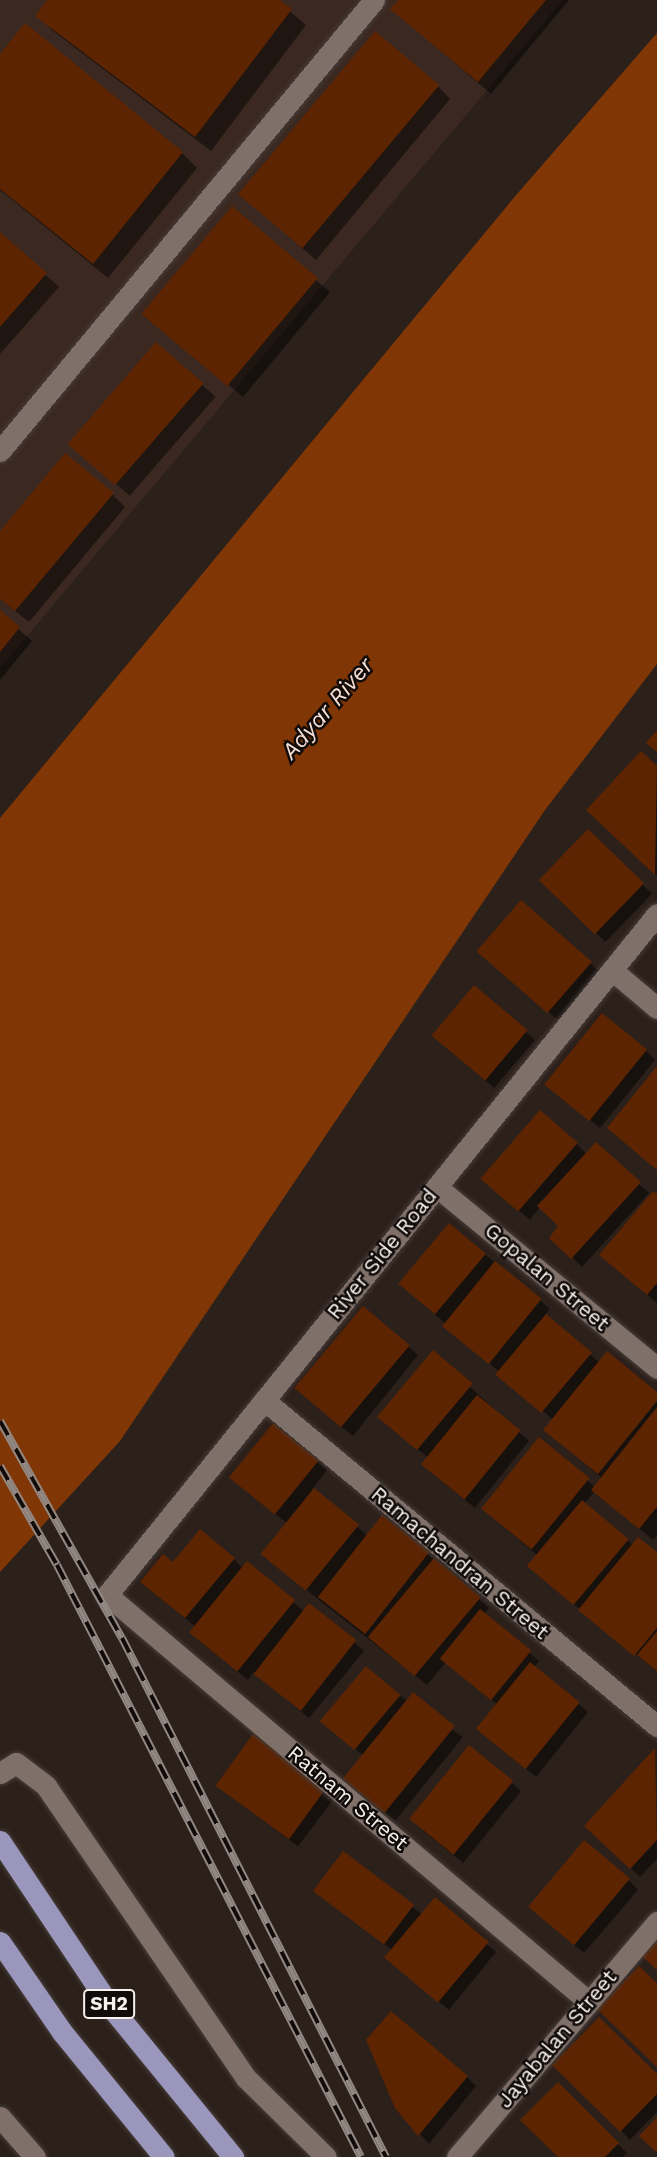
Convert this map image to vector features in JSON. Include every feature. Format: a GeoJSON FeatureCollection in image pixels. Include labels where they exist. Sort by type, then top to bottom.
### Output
{"type":"FeatureCollection","features":[{"type":"Feature","properties":{"kind":"main road","name":"SH2"},"geometry":{"type":"LineString","coordinates":[[0,1841],[110,2006],[233,2157]]}},
{"type":"Feature","properties":{"kind":"main road","name":"SH2"},"geometry":{"type":"LineString","coordinates":[[0,1942],[70,2042],[164,2157]]}},
{"type":"Feature","properties":{"kind":"street"},"geometry":{"type":"LineString","coordinates":[[0,451],[374,0]]}},
{"type":"Feature","properties":{"kind":"street","name":"River Side Road"},"geometry":{"type":"LineString","coordinates":[[107,1595],[657,914]]}},
{"type":"Feature","properties":{"kind":"street"},"geometry":{"type":"LineString","coordinates":[[612,970],[657,1008]]}},
{"type":"Feature","properties":{"kind":"street","name":"Gopalan Street"},"geometry":{"type":"LineString","coordinates":[[437,1187],[657,1368]]}},
{"type":"Feature","properties":{"kind":"street","name":"Ramachandran Street"},"geometry":{"type":"LineString","coordinates":[[264,1400],[657,1726]]}},
{"type":"Feature","properties":{"kind":"street","name":"Ratnam Street"},"geometry":{"type":"LineString","coordinates":[[107,1595],[589,2002]]}},
{"type":"Feature","properties":{"kind":"street"},"geometry":{"type":"LineString","coordinates":[[0,1773],[16,1763],[46,1786],[246,2078],[326,2157]]}},
{"type":"Feature","properties":{"kind":"street","name":"Jayabalan Street"},"geometry":{"type":"LineString","coordinates":[[457,2157],[657,1922]]}},
{"type":"Feature","properties":{"kind":"street"},"geometry":{"type":"LineString","coordinates":[[0,2116],[35,2157]]}},
{"type":"Feature","properties":{"kind":"shaded area"},"geometry":{"type":"Polygon","coordinates":[[[0,0],[563,0],[0,668],[0,0]]]}},
{"type":"Feature","properties":{"kind":"water","name":"Adyar River"},"geometry":{"type":"Polygon","coordinates":[[[657,33],[657,664],[545,810],[120,1441],[0,1572],[0,818],[517,194],[657,33]]]}},
{"type":"Feature","properties":{"kind":"building"},"geometry":{"type":"Polygon","coordinates":[[[47,0],[280,0],[292,9],[195,137],[35,16],[47,0]]]}},
{"type":"Feature","properties":{"kind":"building"},"geometry":{"type":"Polygon","coordinates":[[[398,0],[546,0],[478,82],[390,9],[398,0]]]}},
{"type":"Feature","properties":{"kind":"building"},"geometry":{"type":"Polygon","coordinates":[[[25,23],[183,152],[93,264],[0,189],[0,54],[25,23]]]}},
{"type":"Feature","properties":{"kind":"building"},"geometry":{"type":"Polygon","coordinates":[[[375,31],[439,85],[302,248],[238,194],[375,31]]]}},
{"type":"Feature","properties":{"kind":"building"},"geometry":{"type":"Polygon","coordinates":[[[232,206],[318,278],[227,386],[141,314],[232,206]]]}},
{"type":"Feature","properties":{"kind":"building"},"geometry":{"type":"Polygon","coordinates":[[[0,232],[47,273],[0,327],[0,232]]]}},
{"type":"Feature","properties":{"kind":"building"},"geometry":{"type":"Polygon","coordinates":[[[156,342],[204,383],[115,485],[67,444],[156,342]]]}},
{"type":"Feature","properties":{"kind":"building"},"geometry":{"type":"Polygon","coordinates":[[[65,453],[114,493],[15,611],[0,599],[0,531],[65,453]]]}},
{"type":"Feature","properties":{"kind":"building"},"geometry":{"type":"Polygon","coordinates":[[[0,610],[20,627],[0,652],[0,610]]]}},
{"type":"Feature","properties":{"kind":"building"},"geometry":{"type":"Polygon","coordinates":[[[657,730],[657,752],[646,743],[657,730]]]}},
{"type":"Feature","properties":{"kind":"building"},"geometry":{"type":"Polygon","coordinates":[[[641,751],[657,766],[655,875],[586,810],[641,751]]]}},
{"type":"Feature","properties":{"kind":"building"},"geometry":{"type":"Polygon","coordinates":[[[588,829],[644,883],[595,934],[539,880],[588,829]]]}},
{"type":"Feature","properties":{"kind":"building"},"geometry":{"type":"Polygon","coordinates":[[[521,900],[592,962],[547,1013],[476,951],[521,900]]]}},
{"type":"Feature","properties":{"kind":"building"},"geometry":{"type":"Polygon","coordinates":[[[474,985],[528,1030],[485,1081],[432,1036],[474,985]]]}},
{"type":"Feature","properties":{"kind":"building"},"geometry":{"type":"Polygon","coordinates":[[[602,1013],[647,1050],[589,1121],[544,1084],[602,1013]]]}},
{"type":"Feature","properties":{"kind":"building"},"geometry":{"type":"Polygon","coordinates":[[[657,1066],[657,1170],[607,1128],[657,1066]]]}},
{"type":"Feature","properties":{"kind":"building"},"geometry":{"type":"Polygon","coordinates":[[[540,1110],[578,1143],[518,1211],[480,1179],[540,1110]]]}},
{"type":"Feature","properties":{"kind":"building"},"geometry":{"type":"Polygon","coordinates":[[[596,1142],[641,1182],[571,1259],[549,1238],[558,1226],[537,1206],[596,1142]]]}},
{"type":"Feature","properties":{"kind":"building"},"geometry":{"type":"Polygon","coordinates":[[[653,1191],[657,1194],[657,1283],[647,1295],[599,1255],[653,1191]]]}},
{"type":"Feature","properties":{"kind":"building"},"geometry":{"type":"Polygon","coordinates":[[[449,1223],[486,1254],[435,1314],[398,1284],[449,1223]]]}},
{"type":"Feature","properties":{"kind":"building"},"geometry":{"type":"Polygon","coordinates":[[[495,1261],[542,1299],[489,1364],[442,1326],[495,1261]]]}},
{"type":"Feature","properties":{"kind":"building"},"geometry":{"type":"Polygon","coordinates":[[[363,1306],[410,1345],[341,1427],[294,1388],[363,1306]]]}},
{"type":"Feature","properties":{"kind":"building"},"geometry":{"type":"Polygon","coordinates":[[[546,1314],[592,1353],[541,1413],[495,1375],[546,1314]]]}},
{"type":"Feature","properties":{"kind":"building"},"geometry":{"type":"Polygon","coordinates":[[[433,1350],[473,1383],[417,1450],[377,1417],[433,1350]]]}},
{"type":"Feature","properties":{"kind":"building"},"geometry":{"type":"Polygon","coordinates":[[[607,1351],[657,1392],[657,1401],[598,1474],[543,1430],[607,1351]]]}},
{"type":"Feature","properties":{"kind":"building"},"geometry":{"type":"Polygon","coordinates":[[[477,1395],[521,1430],[465,1499],[421,1464],[477,1395]]]}},
{"type":"Feature","properties":{"kind":"building"},"geometry":{"type":"Polygon","coordinates":[[[657,1407],[657,1507],[639,1529],[591,1490],[657,1407]]]}},
{"type":"Feature","properties":{"kind":"building"},"geometry":{"type":"Polygon","coordinates":[[[273,1423],[319,1460],[275,1515],[229,1477],[273,1423]]]}},
{"type":"Feature","properties":{"kind":"building"},"geometry":{"type":"Polygon","coordinates":[[[539,1437],[590,1478],[532,1549],[481,1508],[539,1437]]]}},
{"type":"Feature","properties":{"kind":"building"},"geometry":{"type":"Polygon","coordinates":[[[314,1488],[359,1525],[306,1591],[261,1554],[314,1488]]]}},
{"type":"Feature","properties":{"kind":"building"},"geometry":{"type":"Polygon","coordinates":[[[582,1500],[629,1539],[573,1605],[527,1566],[582,1500]]]}},
{"type":"Feature","properties":{"kind":"building"},"geometry":{"type":"Polygon","coordinates":[[[382,1515],[429,1552],[365,1634],[318,1597],[382,1515]]]}},
{"type":"Feature","properties":{"kind":"building"},"geometry":{"type":"Polygon","coordinates":[[[200,1529],[235,1558],[185,1618],[140,1582],[163,1554],[173,1562],[200,1529]]]}},
{"type":"Feature","properties":{"kind":"building"},"geometry":{"type":"Polygon","coordinates":[[[638,1537],[657,1552],[657,1628],[634,1656],[578,1610],[638,1537]]]}},
{"type":"Feature","properties":{"kind":"building"},"geometry":{"type":"Polygon","coordinates":[[[434,1558],[481,1597],[415,1676],[368,1637],[434,1558]]]}},
{"type":"Feature","properties":{"kind":"building"},"geometry":{"type":"Polygon","coordinates":[[[247,1561],[295,1600],[237,1672],[189,1632],[247,1561]]]}},
{"type":"Feature","properties":{"kind":"building"},"geometry":{"type":"Polygon","coordinates":[[[309,1603],[356,1640],[301,1711],[254,1674],[309,1603]]]}},
{"type":"Feature","properties":{"kind":"building"},"geometry":{"type":"Polygon","coordinates":[[[480,1609],[531,1651],[491,1700],[440,1659],[480,1609]]]}},
{"type":"Feature","properties":{"kind":"building"},"geometry":{"type":"Polygon","coordinates":[[[657,1631],[657,1671],[637,1655],[657,1631]]]}},
{"type":"Feature","properties":{"kind":"building"},"geometry":{"type":"Polygon","coordinates":[[[530,1662],[580,1702],[526,1769],[476,1729],[530,1662]]]}},
{"type":"Feature","properties":{"kind":"building"},"geometry":{"type":"Polygon","coordinates":[[[366,1666],[400,1695],[354,1750],[320,1721],[366,1666]]]}},
{"type":"Feature","properties":{"kind":"building"},"geometry":{"type":"Polygon","coordinates":[[[413,1692],[455,1726],[384,1813],[343,1779],[413,1692]]]}},
{"type":"Feature","properties":{"kind":"building"},"geometry":{"type":"Polygon","coordinates":[[[253,1734],[327,1787],[289,1839],[215,1786],[253,1734]]]}},
{"type":"Feature","properties":{"kind":"building"},"geometry":{"type":"Polygon","coordinates":[[[469,1745],[513,1781],[454,1855],[409,1819],[469,1745]]]}},
{"type":"Feature","properties":{"kind":"building"},"geometry":{"type":"Polygon","coordinates":[[[655,1748],[657,1840],[630,1869],[584,1826],[655,1748]]]}},
{"type":"Feature","properties":{"kind":"building"},"geometry":{"type":"Polygon","coordinates":[[[584,1840],[630,1879],[574,1945],[528,1907],[584,1840]]]}},
{"type":"Feature","properties":{"kind":"building"},"geometry":{"type":"Polygon","coordinates":[[[343,1851],[414,1905],[384,1944],[313,1891],[343,1851]]]}},
{"type":"Feature","properties":{"kind":"building"},"geometry":{"type":"Polygon","coordinates":[[[435,1897],[489,1942],[438,2003],[384,1958],[435,1897]]]}},
{"type":"Feature","properties":{"kind":"building"},"geometry":{"type":"Polygon","coordinates":[[[657,1930],[657,1970],[637,1952],[657,1930]]]}},
{"type":"Feature","properties":{"kind":"building"},"geometry":{"type":"Polygon","coordinates":[[[639,1966],[657,1983],[657,2067],[597,2009],[639,1966]]]}},
{"type":"Feature","properties":{"kind":"building"},"geometry":{"type":"Polygon","coordinates":[[[391,2011],[468,2076],[418,2136],[395,2108],[366,2040],[391,2011]]]}},
{"type":"Feature","properties":{"kind":"building"},"geometry":{"type":"Polygon","coordinates":[[[599,2017],[657,2074],[657,2094],[620,2132],[552,2065],[599,2017]]]}},
{"type":"Feature","properties":{"kind":"building"},"geometry":{"type":"Polygon","coordinates":[[[558,2082],[619,2143],[605,2157],[558,2157],[520,2120],[558,2082]]]}},
{"type":"Feature","properties":{"kind":"building"},"geometry":{"type":"Polygon","coordinates":[[[657,2117],[657,2153],[639,2136],[657,2117]]]}},
{"type":"Feature","properties":{"kind":"railway"},"geometry":{"type":"LineString","coordinates":[[0,1421],[122,1638],[386,2157]]}},
{"type":"Feature","properties":{"kind":"railway"},"geometry":{"type":"LineString","coordinates":[[0,1466],[57,1565],[361,2157]]}}]}
